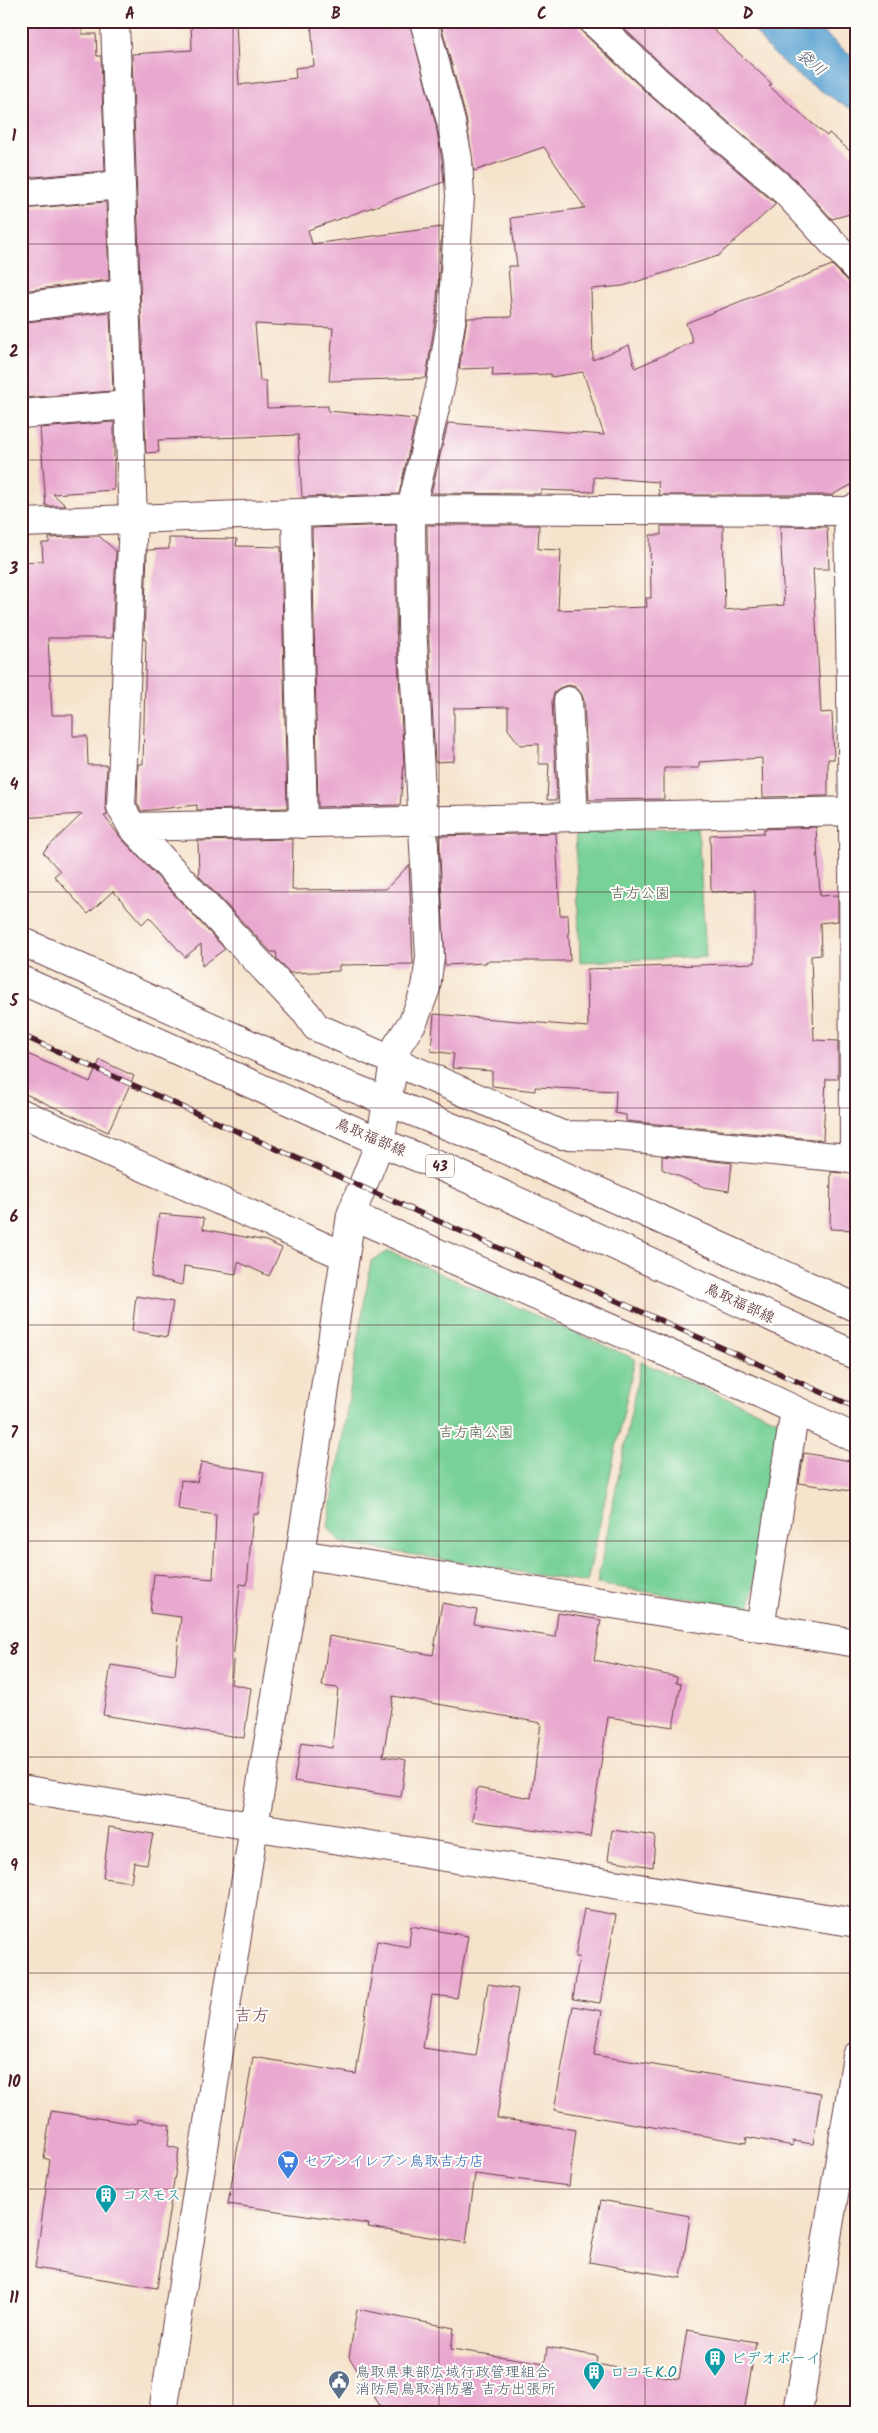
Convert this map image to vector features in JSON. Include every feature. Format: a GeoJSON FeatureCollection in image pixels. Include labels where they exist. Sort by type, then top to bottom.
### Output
{"type":"FeatureCollection","features":[{"type":"Feature","properties":{"kind":"street"},"geometry":{"type":"LineString","coordinates":[[21,523],[133,518],[296,515],[411,510],[852,509],[855,1159],[625,1137],[562,1135],[316,1027],[300,1007],[132,827],[121,807],[133,518],[114,21]]}},
{"type":"Feature","properties":{"kind":"street"},"geometry":{"type":"LineString","coordinates":[[163,2412],[254,1826],[300,1554],[350,1214],[380,1142],[398,1046],[414,1020],[426,988],[430,958],[412,625],[411,510],[441,383],[452,316],[460,197],[458,159],[452,122],[424,21]]}},
{"type":"Feature","properties":{"kind":"street"},"geometry":{"type":"LineString","coordinates":[[593,21],[659,84],[785,190],[857,269]]}},
{"type":"Feature","properties":{"kind":"street"},"geometry":{"type":"LineString","coordinates":[[21,194],[121,185]]}},
{"type":"Feature","properties":{"kind":"street"},"geometry":{"type":"LineString","coordinates":[[21,307],[124,294]]}},
{"type":"Feature","properties":{"kind":"street"},"geometry":{"type":"LineString","coordinates":[[21,414],[129,405]]}},
{"type":"Feature","properties":{"kind":"street"},"geometry":{"type":"LineString","coordinates":[[296,515],[303,824]]}},
{"type":"Feature","properties":{"kind":"street"},"geometry":{"type":"LineString","coordinates":[[568,701],[574,817]]}},
{"type":"Feature","properties":{"kind":"street"},"geometry":{"type":"LineString","coordinates":[[132,827],[853,811]]}},
{"type":"Feature","properties":{"kind":"street"},"geometry":{"type":"LineString","coordinates":[[21,941],[289,1062],[492,1143],[857,1308]]}},
{"type":"Feature","properties":{"kind":"street","name":"鳥取福部線"},"geometry":{"type":"LineString","coordinates":[[21,980],[380,1142],[458,1174],[857,1356]]}},
{"type":"Feature","properties":{"kind":"street"},"geometry":{"type":"LineString","coordinates":[[21,1113],[345,1256]]}},
{"type":"Feature","properties":{"kind":"street"},"geometry":{"type":"LineString","coordinates":[[350,1214],[857,1439]]}},
{"type":"Feature","properties":{"kind":"street"},"geometry":{"type":"LineString","coordinates":[[760,1628],[795,1410]]}},
{"type":"Feature","properties":{"kind":"street"},"geometry":{"type":"LineString","coordinates":[[300,1554],[857,1643]]}},
{"type":"Feature","properties":{"kind":"street"},"geometry":{"type":"LineString","coordinates":[[21,1788],[857,1923]]}},
{"type":"Feature","properties":{"kind":"street"},"geometry":{"type":"LineString","coordinates":[[798,2412],[857,2056]]}},
{"type":"Feature","properties":{"kind":"green space","name":"吉方公園"},"geometry":{"type":"Polygon","coordinates":[[[698,828],[706,957],[580,962],[575,829],[698,828]]]}},
{"type":"Feature","properties":{"kind":"green space","name":"吉方南公園"},"geometry":{"type":"Polygon","coordinates":[[[389,1251],[635,1359],[587,1583],[341,1543],[328,1527],[371,1261],[389,1251]]]}},
{"type":"Feature","properties":{"kind":"green space"},"geometry":{"type":"Polygon","coordinates":[[[641,1362],[781,1421],[750,1608],[597,1584],[641,1362]]]}},
{"type":"Feature","properties":{"kind":"water","name":"袋川"},"geometry":{"type":"Polygon","coordinates":[[[748,21],[811,21],[844,50],[857,58],[857,113],[796,74],[771,51],[748,21]]]}},
{"type":"Feature","properties":{"kind":"building"},"geometry":{"type":"Polygon","coordinates":[[[21,21],[82,21],[82,34],[96,34],[97,56],[101,56],[105,171],[21,178],[21,21]]]}},
{"type":"Feature","properties":{"kind":"building"},"geometry":{"type":"Polygon","coordinates":[[[191,21],[236,21],[239,85],[296,78],[295,68],[314,66],[311,21],[409,21],[436,125],[444,182],[308,230],[312,244],[442,227],[436,314],[426,378],[329,381],[333,328],[255,324],[260,381],[266,381],[267,408],[328,406],[328,411],[416,419],[399,494],[302,497],[298,435],[158,440],[159,452],[146,453],[132,54],[192,50],[191,21]]]}},
{"type":"Feature","properties":{"kind":"building"},"geometry":{"type":"Polygon","coordinates":[[[440,21],[578,21],[582,32],[648,94],[776,204],[718,256],[623,286],[591,289],[593,360],[629,345],[635,368],[693,342],[686,323],[832,265],[857,290],[857,482],[832,495],[659,495],[658,482],[594,477],[594,492],[541,490],[540,494],[431,493],[448,423],[604,435],[583,372],[551,377],[551,374],[492,376],[493,368],[459,369],[467,318],[512,317],[508,266],[517,266],[511,218],[585,208],[544,147],[474,171],[466,118],[440,21]]]}},
{"type":"Feature","properties":{"kind":"building"},"geometry":{"type":"Polygon","coordinates":[[[616,21],[704,21],[772,84],[769,86],[827,136],[829,133],[857,157],[857,212],[832,219],[795,179],[669,71],[616,21]]]}},
{"type":"Feature","properties":{"kind":"building"},"geometry":{"type":"Polygon","coordinates":[[[106,202],[109,280],[22,291],[21,209],[106,202]]]}},
{"type":"Feature","properties":{"kind":"building"},"geometry":{"type":"Polygon","coordinates":[[[110,312],[113,391],[21,398],[21,325],[27,325],[27,322],[110,312]]]}},
{"type":"Feature","properties":{"kind":"building"},"geometry":{"type":"Polygon","coordinates":[[[114,422],[114,490],[53,494],[66,506],[46,506],[40,428],[114,422]]]}},
{"type":"Feature","properties":{"kind":"building"},"geometry":{"type":"Polygon","coordinates":[[[396,525],[396,625],[404,764],[400,805],[318,807],[312,528],[396,525]]]}},
{"type":"Feature","properties":{"kind":"building"},"geometry":{"type":"Polygon","coordinates":[[[427,525],[539,525],[538,549],[561,550],[558,610],[647,607],[646,598],[651,598],[650,535],[661,535],[661,526],[723,526],[725,610],[784,605],[780,526],[827,527],[829,569],[813,569],[821,713],[832,712],[834,759],[828,759],[828,796],[763,797],[762,758],[699,762],[699,768],[664,768],[664,799],[589,800],[584,700],[576,687],[568,685],[559,688],[554,693],[552,701],[557,800],[547,800],[549,764],[539,764],[539,744],[520,745],[508,729],[508,707],[454,708],[454,761],[435,762],[428,625],[427,525]]]}},
{"type":"Feature","properties":{"kind":"building"},"geometry":{"type":"Polygon","coordinates":[[[99,536],[116,551],[112,638],[48,638],[52,715],[73,715],[73,736],[87,736],[88,765],[107,765],[105,806],[108,815],[104,816],[121,838],[225,949],[202,966],[201,944],[185,957],[149,917],[142,924],[113,891],[88,914],[54,876],[60,871],[43,852],[82,814],[21,818],[21,562],[43,561],[42,543],[49,543],[49,538],[99,536]]]}},
{"type":"Feature","properties":{"kind":"building"},"geometry":{"type":"Polygon","coordinates":[[[169,538],[237,539],[236,546],[281,547],[287,808],[197,810],[197,805],[141,811],[137,803],[138,764],[143,764],[147,550],[169,549],[169,538]]]}},
{"type":"Feature","properties":{"kind":"building"},"geometry":{"type":"Polygon","coordinates":[[[816,827],[820,896],[838,895],[838,921],[820,923],[821,955],[811,956],[814,1040],[838,1041],[838,1079],[826,1079],[823,1140],[626,1121],[626,1115],[615,1113],[616,1091],[535,1087],[535,1091],[492,1086],[492,1071],[452,1068],[454,1054],[431,1051],[434,1014],[588,1027],[587,969],[755,963],[755,891],[711,892],[710,835],[764,833],[764,829],[816,827]]]}},
{"type":"Feature","properties":{"kind":"building"},"geometry":{"type":"Polygon","coordinates":[[[556,833],[560,915],[568,915],[570,961],[486,961],[486,963],[445,965],[439,836],[556,833]]]}},
{"type":"Feature","properties":{"kind":"building"},"geometry":{"type":"Polygon","coordinates":[[[293,839],[292,890],[386,889],[409,865],[413,964],[339,965],[339,971],[290,973],[277,959],[276,952],[271,952],[199,876],[198,841],[293,839]]]}},
{"type":"Feature","properties":{"kind":"building"},"geometry":{"type":"Polygon","coordinates":[[[21,1051],[90,1082],[100,1060],[134,1076],[108,1132],[21,1092],[21,1051]]]}},
{"type":"Feature","properties":{"kind":"building"},"geometry":{"type":"Polygon","coordinates":[[[662,1156],[732,1163],[729,1191],[704,1187],[662,1169],[662,1156]]]}},
{"type":"Feature","properties":{"kind":"building"},"geometry":{"type":"Polygon","coordinates":[[[831,1172],[857,1174],[857,1230],[830,1229],[831,1172]]]}},
{"type":"Feature","properties":{"kind":"building"},"geometry":{"type":"Polygon","coordinates":[[[159,1214],[204,1218],[203,1229],[266,1241],[282,1248],[269,1276],[238,1262],[236,1274],[184,1266],[182,1285],[151,1277],[159,1214]]]}},
{"type":"Feature","properties":{"kind":"building"},"geometry":{"type":"Polygon","coordinates":[[[136,1296],[173,1302],[167,1337],[132,1331],[136,1296]]]}},
{"type":"Feature","properties":{"kind":"building"},"geometry":{"type":"Polygon","coordinates":[[[804,1453],[857,1462],[857,1492],[799,1483],[804,1453]]]}},
{"type":"Feature","properties":{"kind":"building"},"geometry":{"type":"Polygon","coordinates":[[[201,1462],[264,1472],[258,1514],[253,1514],[247,1585],[240,1584],[231,1684],[251,1688],[244,1738],[103,1715],[111,1665],[175,1675],[181,1617],[150,1613],[154,1574],[213,1579],[216,1515],[178,1509],[181,1480],[197,1482],[201,1462]]]}},
{"type":"Feature","properties":{"kind":"building"},"geometry":{"type":"Polygon","coordinates":[[[442,1603],[477,1610],[474,1624],[555,1637],[558,1613],[601,1620],[594,1660],[677,1677],[676,1683],[681,1684],[673,1727],[608,1717],[590,1837],[472,1821],[477,1788],[531,1798],[541,1723],[393,1696],[383,1756],[406,1760],[401,1797],[294,1781],[301,1743],[332,1748],[338,1688],[322,1686],[329,1636],[433,1655],[442,1603]]]}},
{"type":"Feature","properties":{"kind":"building"},"geometry":{"type":"Polygon","coordinates":[[[109,1827],[153,1834],[147,1864],[134,1862],[131,1882],[103,1878],[109,1827]]]}},
{"type":"Feature","properties":{"kind":"building"},"geometry":{"type":"Polygon","coordinates":[[[612,1830],[655,1836],[653,1867],[608,1860],[612,1830]]]}},
{"type":"Feature","properties":{"kind":"building"},"geometry":{"type":"Polygon","coordinates":[[[584,1909],[616,1915],[600,2003],[573,1999],[579,1957],[575,1957],[584,1909]]]}},
{"type":"Feature","properties":{"kind":"building"},"geometry":{"type":"Polygon","coordinates":[[[411,1926],[468,1936],[457,1998],[432,1995],[423,2048],[476,2056],[488,1984],[518,1989],[497,2118],[576,2130],[569,2186],[475,2174],[466,2243],[368,2227],[369,2224],[228,2204],[253,2057],[356,2074],[377,1941],[409,1947],[411,1926]]]}},
{"type":"Feature","properties":{"kind":"building"},"geometry":{"type":"Polygon","coordinates":[[[573,2006],[602,2011],[594,2055],[821,2093],[813,2144],[793,2141],[793,2146],[747,2137],[746,2143],[554,2110],[573,2006]]]}},
{"type":"Feature","properties":{"kind":"building","name":"コスモス"},"geometry":{"type":"Polygon","coordinates":[[[51,2111],[136,2124],[137,2119],[170,2125],[168,2146],[179,2149],[157,2288],[35,2268],[50,2160],[44,2158],[51,2111]]]}},
{"type":"Feature","properties":{"kind":"building"},"geometry":{"type":"Polygon","coordinates":[[[601,2200],[690,2216],[681,2278],[589,2262],[601,2200]]]}},
{"type":"Feature","properties":{"kind":"building"},"geometry":{"type":"Polygon","coordinates":[[[357,2309],[454,2328],[451,2349],[545,2363],[547,2347],[597,2356],[596,2364],[679,2379],[687,2330],[756,2342],[744,2412],[384,2412],[349,2357],[357,2309]]]}},
{"type":"Feature","properties":{"kind":"railway"},"geometry":{"type":"LineString","coordinates":[[21,1035],[857,1408]]}},
{"type":"Feature","properties":{"kind":"place","name":"セブンイレブン鳥取吉方店"},"geometry":{"type":"Point","coordinates":[288,2180]}},
{"type":"Feature","properties":{"kind":"place","name":"コスモス"},"geometry":{"type":"Point","coordinates":[106,2214]}},
{"type":"Feature","properties":{"kind":"place","name":"ビデオボーイ"},"geometry":{"type":"Point","coordinates":[715,2377]}},
{"type":"Feature","properties":{"kind":"place","name":"ロコモK.O"},"geometry":{"type":"Point","coordinates":[594,2391]}},
{"type":"Feature","properties":{"kind":"place","name":"鳥取県東部広域行政管理組合 消防局鳥取消防署 吉方出張所"},"geometry":{"type":"Point","coordinates":[339,2400]}},
{"type":"Feature","properties":{"kind":"district","name":"吉方"},"geometry":{"type":"Point","coordinates":[252,2015]}}]}
